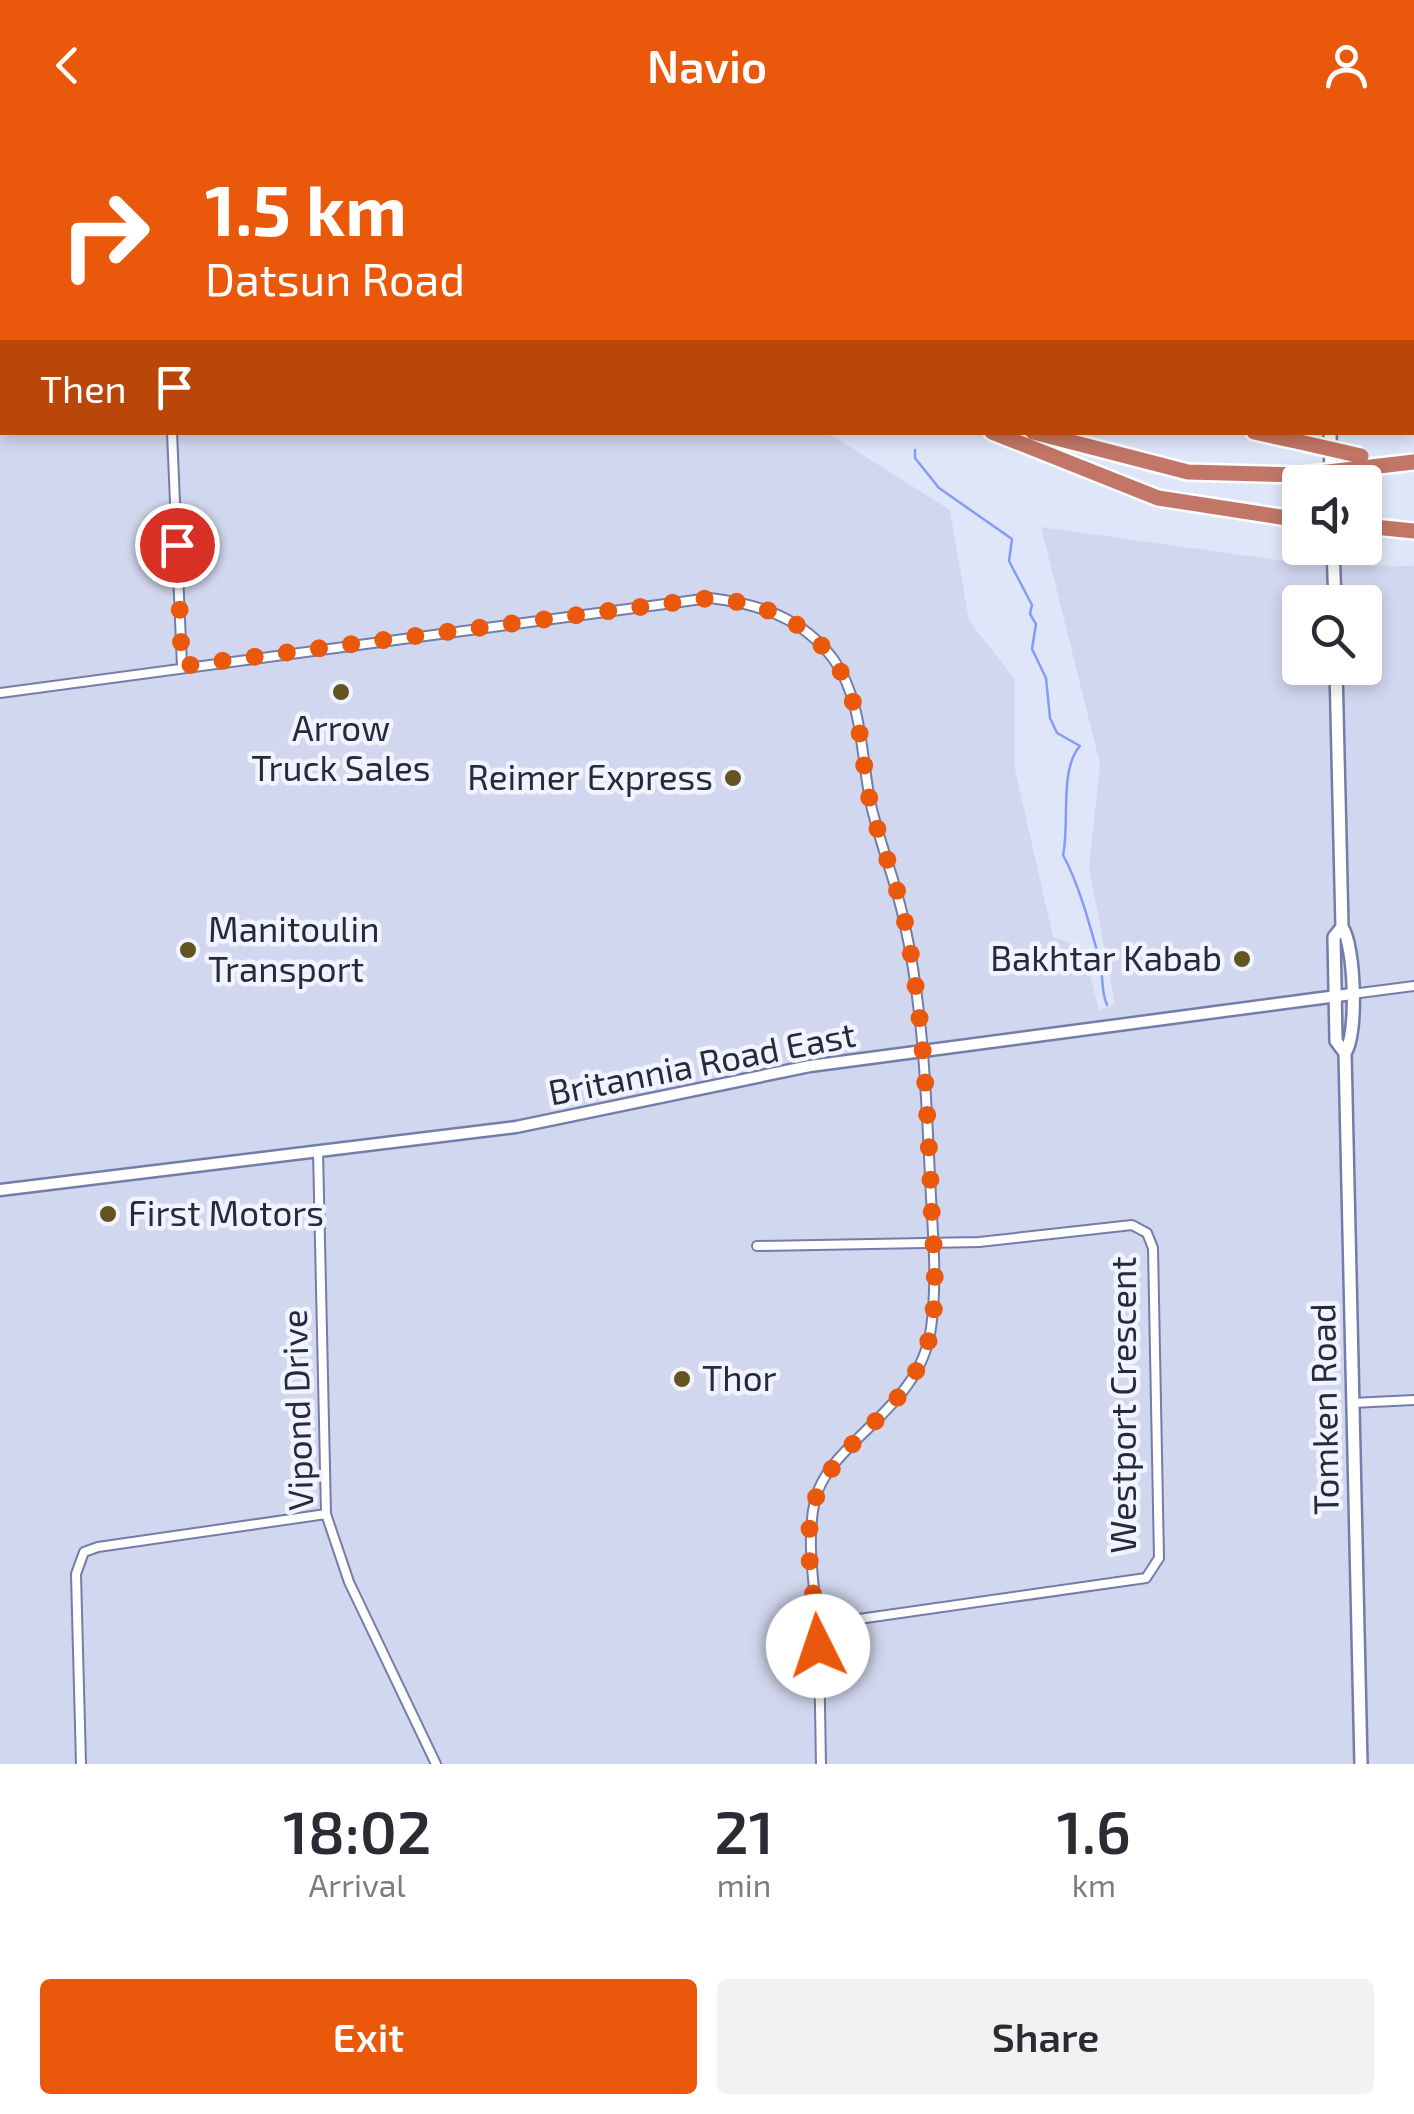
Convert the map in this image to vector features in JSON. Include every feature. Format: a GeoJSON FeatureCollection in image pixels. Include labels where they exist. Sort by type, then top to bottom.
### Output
{"type":"FeatureCollection","features":[{"type":"Feature","properties":{"kind":"highway"},"geometry":{"type":"LineString","coordinates":[[999,435],[1135,491],[1282,517]]}},
{"type":"Feature","properties":{"kind":"highway"},"geometry":{"type":"LineString","coordinates":[[1046,435],[1188,472],[1302,475],[1414,464]]}},
{"type":"Feature","properties":{"kind":"highway"},"geometry":{"type":"LineString","coordinates":[[1268,435],[1414,464]]}},
{"type":"Feature","properties":{"kind":"highway"},"geometry":{"type":"LineString","coordinates":[[1382,528],[1414,531]]}},
{"type":"Feature","properties":{"kind":"main road"},"geometry":{"type":"LineString","coordinates":[[1330,435],[1331,465]]}},
{"type":"Feature","properties":{"kind":"main road","name":"Tomken Road"},"geometry":{"type":"LineString","coordinates":[[1336,685],[1342,927],[1350,938],[1352,994],[1352,1044],[1345,1053]]}},
{"type":"Feature","properties":{"kind":"main road","name":"Tomken Road"},"geometry":{"type":"LineString","coordinates":[[1342,927],[1334,937],[1336,1042],[1345,1053],[1361,1764]]}},
{"type":"Feature","properties":{"kind":"street"},"geometry":{"type":"LineString","coordinates":[[172,435],[182,666]]}},
{"type":"Feature","properties":{"kind":"street"},"geometry":{"type":"LineString","coordinates":[[0,693],[710,598],[752,603],[784,616],[818,641],[846,681],[872,808],[904,920],[925,1052],[933,1242],[931,1330],[911,1381],[884,1418],[840,1457],[816,1497],[810,1546],[818,1625],[821,1764]]}},
{"type":"Feature","properties":{"kind":"street","name":"Britannia Road East"},"geometry":{"type":"LineString","coordinates":[[0,1190],[516,1127],[746,1077],[1414,986]]}},
{"type":"Feature","properties":{"kind":"street","name":"Vipond Drive"},"geometry":{"type":"LineString","coordinates":[[318,1151],[326,1514],[349,1582],[436,1764]]}},
{"type":"Feature","properties":{"kind":"street","name":"Westport Crescent"},"geometry":{"type":"LineString","coordinates":[[757,1246],[979,1242],[1132,1225],[1148,1234],[1154,1248],[1159,1558],[1146,1578],[818,1625]]}},
{"type":"Feature","properties":{"kind":"street"},"geometry":{"type":"LineString","coordinates":[[1352,1402],[1414,1400]]}},
{"type":"Feature","properties":{"kind":"street"},"geometry":{"type":"LineString","coordinates":[[81,1764],[76,1574],[84,1552],[98,1546],[326,1514]]}},
{"type":"Feature","properties":{"kind":"shaded area"},"geometry":{"type":"Polygon","coordinates":[[[0,435],[831,435],[950,510],[969,621],[1015,679],[1015,769],[1053,937],[1083,948],[1099,1010],[1115,1004],[1089,867],[1100,764],[1041,527],[1282,561],[1282,565],[1414,566],[1414,1764],[0,1764],[0,435]]]}},
{"type":"Feature","properties":{"kind":"waterway"},"geometry":{"type":"LineString","coordinates":[[915,450],[915,458],[939,488],[1012,539],[1009,561],[1032,605],[1030,614],[1036,624],[1032,649],[1046,678],[1050,718],[1057,733],[1080,746],[1069,768],[1063,855],[1088,919],[1107,1005]]}},
{"type":"Feature","properties":{"kind":"place","name":"Arrow Truck Sales"},"geometry":{"type":"Point","coordinates":[341,692]}},
{"type":"Feature","properties":{"kind":"place","name":"Reimer Express"},"geometry":{"type":"Point","coordinates":[733,778]}},
{"type":"Feature","properties":{"kind":"place","name":"Manitoulin Transport"},"geometry":{"type":"Point","coordinates":[188,950]}},
{"type":"Feature","properties":{"kind":"place","name":"Bakhtar Kabab"},"geometry":{"type":"Point","coordinates":[1242,959]}},
{"type":"Feature","properties":{"kind":"place","name":"First Motors"},"geometry":{"type":"Point","coordinates":[108,1214]}},
{"type":"Feature","properties":{"kind":"place","name":"Thor"},"geometry":{"type":"Point","coordinates":[682,1379]}},
{"type":"Feature","properties":{"kind":"route"},"geometry":{"type":"LineString","coordinates":[[177,545],[182,666],[710,598],[752,603],[784,616],[818,641],[846,681],[872,808],[904,920],[925,1052],[933,1242],[931,1330],[911,1381],[884,1418],[840,1457],[816,1497],[810,1546],[818,1646]]}}]}
